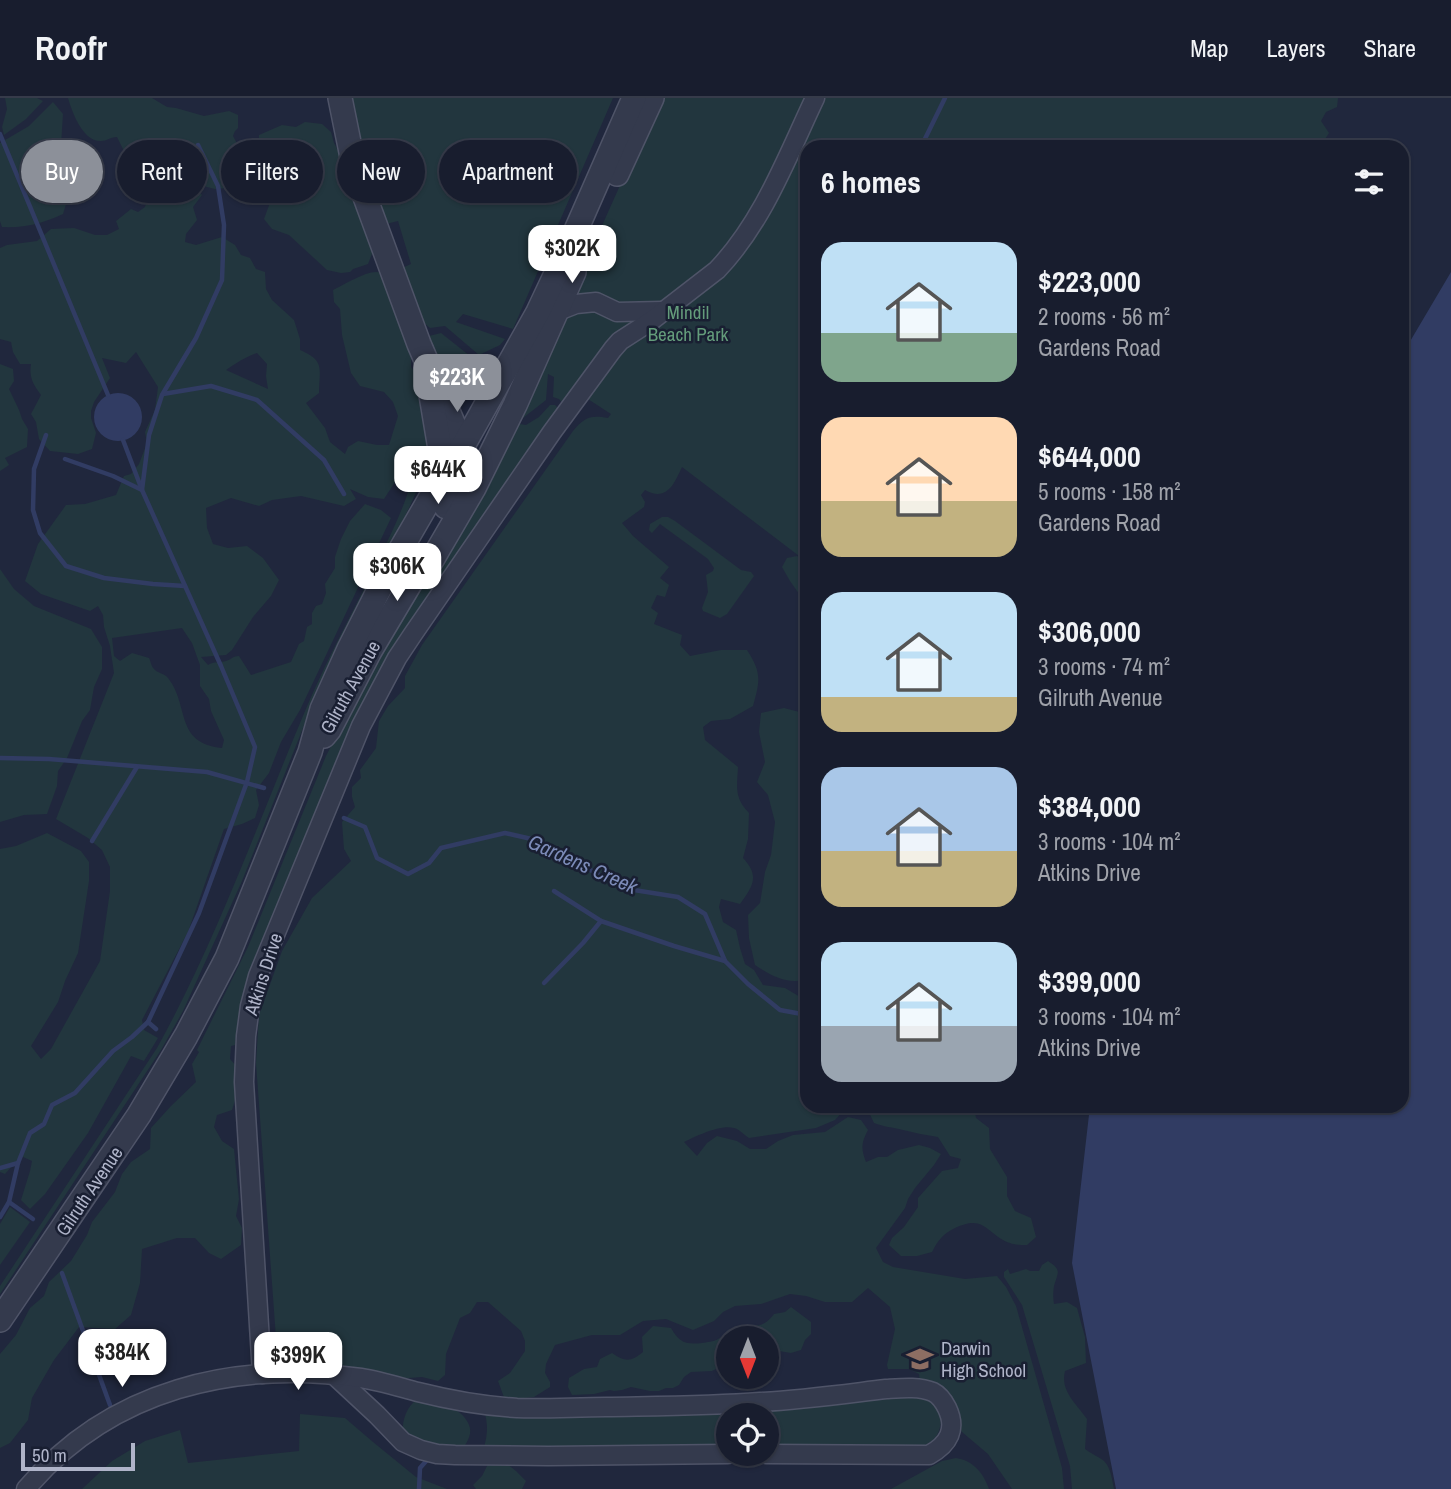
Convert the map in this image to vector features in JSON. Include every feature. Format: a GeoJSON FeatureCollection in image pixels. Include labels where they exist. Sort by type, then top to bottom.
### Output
{"type":"FeatureCollection","features":[{"type":"Feature","properties":{"kind":"street"},"geometry":{"type":"LineString","coordinates":[[340,98],[354,167],[419,344],[463,446],[460,482],[415,563],[411,582]]}},
{"type":"Feature","properties":{"kind":"street","name":"Gilruth Avenue"},"geometry":{"type":"LineString","coordinates":[[0,1320],[139,1115],[186,1036],[227,958],[310,752],[322,709],[349,649],[391,566],[463,446],[554,281],[634,98]]}},
{"type":"Feature","properties":{"kind":"street","name":"Gilruth Avenue"},"geometry":{"type":"LineString","coordinates":[[310,752],[329,730],[370,651],[411,582],[432,560],[474,488],[501,436],[652,98]]}},
{"type":"Feature","properties":{"kind":"street","name":"Atkins Drive"},"geometry":{"type":"LineString","coordinates":[[262,1374],[244,1082],[247,1021],[258,976],[361,726],[397,658],[493,517],[620,341],[717,270],[757,218],[815,98]]}},
{"type":"Feature","properties":{"kind":"street"},"geometry":{"type":"LineString","coordinates":[[570,244],[581,283],[596,302],[617,312],[662,311]]}},
{"type":"Feature","properties":{"kind":"street"},"geometry":{"type":"LineString","coordinates":[[558,311],[576,304],[596,302]]}},
{"type":"Feature","properties":{"kind":"street"},"geometry":{"type":"LineString","coordinates":[[617,312],[620,341]]}},
{"type":"Feature","properties":{"kind":"street"},"geometry":{"type":"LineString","coordinates":[[419,344],[435,412],[440,449],[438,485]]}},
{"type":"Feature","properties":{"kind":"street"},"geometry":{"type":"LineString","coordinates":[[431,368],[455,379],[481,381],[504,373]]}},
{"type":"Feature","properties":{"kind":"street"},"geometry":{"type":"LineString","coordinates":[[26,1489],[59,1454],[110,1417],[137,1403],[213,1380],[297,1373],[362,1378],[467,1403],[517,1408],[716,1403]]}},
{"type":"Feature","properties":{"kind":"street"},"geometry":{"type":"LineString","coordinates":[[335,1376],[403,1442],[437,1454],[716,1454]]}},
{"type":"Feature","properties":{"kind":"street"},"geometry":{"type":"LineString","coordinates":[[720,1403],[917,1388],[934,1393],[945,1403],[951,1416],[952,1427],[948,1438],[941,1448],[929,1455],[779,1454]]}},
{"type":"Feature","properties":{"kind":"green space"},"geometry":{"type":"Polygon","coordinates":[[[5,98],[37,98],[43,101],[26,119],[4,135],[2,127],[7,109],[5,98]]]}},
{"type":"Feature","properties":{"kind":"green space"},"geometry":{"type":"Polygon","coordinates":[[[68,98],[152,98],[167,107],[204,116],[229,111],[238,115],[238,128],[233,136],[235,140],[221,140],[221,188],[207,187],[207,140],[118,140],[117,137],[95,140],[84,132],[68,98]]]}},
{"type":"Feature","properties":{"kind":"green space"},"geometry":{"type":"Polygon","coordinates":[[[344,98],[613,98],[577,181],[577,140],[439,140],[439,203],[568,203],[513,329],[463,314],[456,322],[505,339],[500,345],[479,355],[445,326],[430,328],[416,316],[398,270],[411,264],[398,221],[386,224],[375,217],[371,203],[425,203],[425,140],[355,140],[344,98]]]}},
{"type":"Feature","properties":{"kind":"green space","name":"Mindil Beach Park"},"geometry":{"type":"Polygon","coordinates":[[[659,98],[1338,98],[1337,107],[1326,112],[1321,121],[1329,133],[1324,140],[800,140],[800,557],[682,467],[669,489],[659,494],[645,490],[641,495],[645,502],[644,507],[622,523],[669,567],[660,578],[669,585],[665,597],[657,595],[651,608],[658,613],[654,624],[682,635],[680,645],[690,656],[721,650],[747,650],[755,665],[758,683],[753,706],[730,719],[711,721],[703,727],[705,740],[738,767],[739,797],[749,813],[748,839],[743,858],[752,870],[753,881],[740,904],[721,899],[719,907],[723,922],[736,930],[745,964],[754,970],[763,985],[785,988],[800,997],[800,1113],[841,1113],[835,1120],[816,1128],[749,1138],[729,1127],[709,1131],[684,1142],[697,1156],[707,1143],[717,1136],[737,1141],[750,1149],[766,1149],[793,1135],[825,1132],[848,1117],[861,1120],[868,1130],[862,1146],[866,1162],[919,1145],[941,1154],[876,1248],[883,1262],[893,1267],[965,1279],[997,1276],[1006,1287],[1016,1306],[1062,1468],[1064,1489],[1012,1489],[988,1454],[962,1432],[920,1384],[919,1374],[909,1369],[888,1369],[895,1329],[890,1307],[868,1288],[852,1302],[825,1302],[790,1294],[761,1304],[735,1306],[714,1321],[693,1330],[666,1319],[643,1321],[620,1335],[592,1335],[555,1345],[546,1364],[545,1373],[550,1387],[534,1397],[505,1400],[498,1381],[510,1373],[525,1351],[525,1341],[521,1331],[488,1302],[477,1302],[470,1313],[460,1318],[446,1354],[445,1375],[438,1381],[422,1377],[396,1379],[315,1366],[315,1358],[288,1353],[276,1338],[256,1063],[259,1015],[282,951],[312,898],[351,861],[344,849],[342,822],[355,807],[352,787],[361,778],[360,770],[376,748],[379,721],[388,706],[405,688],[405,676],[422,645],[573,431],[588,418],[608,418],[611,414],[574,390],[563,404],[553,397],[554,377],[548,374],[546,400],[523,418],[517,416],[659,98]]]}},
{"type":"Feature","properties":{"kind":"green space"},"geometry":{"type":"Polygon","coordinates":[[[53,102],[63,114],[61,140],[21,140],[21,203],[66,203],[63,214],[48,220],[33,225],[2,227],[0,143],[29,126],[53,102]]]}},
{"type":"Feature","properties":{"kind":"green space"},"geometry":{"type":"Polygon","coordinates":[[[305,122],[322,124],[331,132],[337,149],[337,203],[360,203],[375,246],[368,264],[350,272],[327,270],[289,235],[272,229],[264,219],[270,203],[323,203],[323,140],[259,140],[259,135],[282,125],[296,127],[305,122]]]}},
{"type":"Feature","properties":{"kind":"green space"},"geometry":{"type":"Polygon","coordinates":[[[146,203],[196,203],[193,207],[197,220],[186,234],[185,242],[196,245],[222,237],[235,245],[241,255],[250,258],[256,269],[265,272],[266,289],[272,300],[294,320],[300,339],[300,350],[314,358],[319,367],[319,393],[306,403],[325,428],[330,442],[345,454],[348,447],[358,441],[389,445],[398,416],[393,402],[384,392],[360,386],[351,373],[342,335],[340,309],[334,302],[333,290],[371,273],[379,272],[387,276],[402,333],[411,350],[411,367],[423,382],[430,420],[429,458],[409,508],[313,703],[242,881],[183,1011],[161,1050],[0,1294],[0,1286],[157,1048],[179,1006],[219,921],[316,686],[397,521],[412,480],[417,452],[403,450],[397,460],[397,479],[384,499],[368,497],[350,489],[356,499],[344,506],[301,496],[272,500],[259,506],[231,498],[206,508],[207,528],[213,544],[228,548],[247,546],[263,558],[279,580],[271,596],[253,617],[232,650],[226,655],[201,657],[208,665],[239,656],[251,675],[291,662],[299,644],[304,641],[307,627],[312,624],[312,613],[316,606],[322,604],[326,593],[325,584],[335,568],[335,557],[341,539],[350,521],[365,504],[381,510],[391,518],[300,710],[281,742],[269,773],[256,790],[259,805],[255,818],[224,829],[188,932],[142,1020],[144,1030],[158,1038],[144,1061],[131,1056],[88,1133],[45,1194],[30,1209],[21,1200],[32,1161],[21,1156],[5,1174],[0,1172],[0,849],[16,846],[47,833],[81,851],[89,862],[89,881],[78,953],[58,1002],[31,1046],[41,1059],[51,1049],[100,961],[110,891],[110,867],[102,850],[88,838],[56,819],[114,673],[103,615],[98,606],[90,611],[41,594],[25,581],[38,544],[66,505],[85,504],[116,495],[124,476],[131,474],[139,464],[147,443],[145,432],[155,410],[158,387],[136,352],[126,363],[102,358],[110,378],[91,411],[96,433],[92,449],[78,454],[50,451],[39,439],[36,422],[31,414],[41,395],[32,381],[31,364],[20,364],[11,342],[0,339],[0,248],[37,241],[51,229],[74,228],[95,235],[107,235],[119,229],[116,221],[131,209],[138,212],[146,203]],[[257,353],[226,370],[268,389],[267,364],[257,353]],[[182,628],[112,638],[114,656],[120,661],[132,653],[149,658],[153,668],[166,676],[175,689],[185,722],[196,739],[222,748],[224,740],[211,711],[209,699],[200,686],[200,665],[192,643],[182,628]]]}},
{"type":"Feature","properties":{"kind":"green space"},"geometry":{"type":"Polygon","coordinates":[[[441,333],[475,360],[477,370],[453,367],[438,358],[432,349],[429,336],[441,333]]]}},
{"type":"Feature","properties":{"kind":"green space"},"geometry":{"type":"Polygon","coordinates":[[[0,364],[13,369],[14,381],[9,389],[28,429],[27,447],[5,458],[9,465],[0,471],[0,364]]]}},
{"type":"Feature","properties":{"kind":"green space"},"geometry":{"type":"Polygon","coordinates":[[[550,405],[559,409],[374,681],[338,759],[268,929],[240,1011],[235,1045],[231,1046],[230,1059],[238,1068],[237,1094],[232,1110],[217,1115],[214,1127],[222,1141],[234,1149],[239,1199],[236,1216],[242,1228],[241,1245],[221,1259],[209,1253],[195,1238],[177,1238],[142,1249],[140,1283],[131,1315],[115,1329],[79,1327],[54,1360],[32,1398],[28,1420],[10,1443],[0,1448],[0,1354],[16,1335],[30,1308],[44,1296],[49,1282],[71,1261],[92,1222],[115,1192],[122,1174],[131,1162],[150,1149],[151,1128],[196,1082],[192,1064],[199,1052],[197,1050],[248,947],[326,756],[366,678],[513,423],[526,425],[539,417],[550,405]]]}},
{"type":"Feature","properties":{"kind":"green space"},"geometry":{"type":"Polygon","coordinates":[[[662,517],[675,521],[741,570],[751,572],[754,576],[727,614],[720,618],[703,611],[708,592],[706,575],[714,568],[708,559],[660,524],[652,533],[649,530],[650,524],[662,517]]]}},
{"type":"Feature","properties":{"kind":"green space"},"geometry":{"type":"Polygon","coordinates":[[[797,556],[800,558],[800,595],[782,567],[787,558],[797,556]]]}},
{"type":"Feature","properties":{"kind":"green space"},"geometry":{"type":"Polygon","coordinates":[[[0,569],[14,589],[34,606],[91,629],[102,647],[102,669],[94,687],[90,710],[58,771],[57,786],[47,814],[24,815],[0,822],[0,569]]]}},
{"type":"Feature","properties":{"kind":"green space"},"geometry":{"type":"Polygon","coordinates":[[[784,708],[800,712],[800,981],[797,981],[778,978],[755,965],[749,938],[748,915],[760,903],[775,822],[768,795],[757,782],[765,762],[759,732],[761,713],[784,708]]]}},
{"type":"Feature","properties":{"kind":"green space"},"geometry":{"type":"Polygon","coordinates":[[[869,1113],[975,1113],[976,1118],[989,1128],[990,1149],[1007,1177],[1007,1196],[1015,1211],[1031,1218],[1036,1237],[1027,1245],[1014,1244],[980,1224],[965,1224],[944,1235],[932,1252],[901,1256],[889,1245],[892,1238],[904,1227],[918,1207],[918,1198],[942,1171],[958,1168],[961,1159],[950,1156],[938,1137],[874,1123],[869,1113]]]}},
{"type":"Feature","properties":{"kind":"green space"},"geometry":{"type":"Polygon","coordinates":[[[10,1207],[30,1222],[0,1265],[0,1224],[10,1207]]]}},
{"type":"Feature","properties":{"kind":"green space"},"geometry":{"type":"Polygon","coordinates":[[[1048,1261],[1058,1272],[1053,1295],[1054,1304],[1067,1302],[1077,1308],[1085,1337],[1086,1363],[1065,1371],[1065,1385],[1087,1419],[1085,1449],[1106,1464],[1114,1489],[1072,1489],[1070,1466],[1022,1305],[1004,1277],[1004,1272],[1008,1269],[1010,1274],[1026,1269],[1039,1271],[1048,1261]]]}},
{"type":"Feature","properties":{"kind":"green space"},"geometry":{"type":"Polygon","coordinates":[[[791,1307],[811,1322],[811,1334],[801,1350],[791,1353],[779,1351],[779,1326],[742,1326],[760,1325],[774,1314],[785,1312],[791,1307]]]}},
{"type":"Feature","properties":{"kind":"green space"},"geometry":{"type":"Polygon","coordinates":[[[653,1326],[671,1328],[677,1337],[687,1343],[716,1340],[716,1369],[691,1372],[673,1388],[650,1391],[631,1387],[572,1395],[568,1387],[569,1378],[584,1369],[597,1367],[600,1359],[612,1353],[628,1360],[639,1355],[643,1352],[642,1337],[653,1326]]]}},
{"type":"Feature","properties":{"kind":"green space"},"geometry":{"type":"Polygon","coordinates":[[[914,1393],[935,1403],[940,1429],[935,1438],[920,1447],[779,1447],[779,1403],[716,1403],[716,1447],[484,1447],[487,1428],[484,1410],[914,1393]]]}},
{"type":"Feature","properties":{"kind":"green space"},"geometry":{"type":"Polygon","coordinates":[[[416,1400],[445,1405],[463,1415],[470,1431],[464,1447],[424,1444],[403,1431],[406,1414],[416,1400]]]}},
{"type":"Feature","properties":{"kind":"green space"},"geometry":{"type":"Polygon","coordinates":[[[300,1414],[345,1418],[416,1477],[447,1489],[82,1489],[112,1461],[145,1441],[180,1430],[188,1463],[299,1451],[300,1414]]]}},
{"type":"Feature","properties":{"kind":"green space"},"geometry":{"type":"Polygon","coordinates":[[[956,1458],[977,1469],[989,1489],[891,1489],[942,1461],[956,1458]]]}},
{"type":"Feature","properties":{"kind":"green space"},"geometry":{"type":"Polygon","coordinates":[[[503,1461],[526,1481],[522,1489],[476,1489],[473,1485],[488,1464],[503,1461]]]}},
{"type":"Feature","properties":{"kind":"water"},"geometry":{"type":"Polygon","coordinates":[[[1451,272],[1451,1489],[1116,1489],[1072,1263],[1089,1113],[1409,1113],[1409,343],[1451,272]]]}},
{"type":"Feature","properties":{"kind":"water"},"geometry":{"type":"Polygon","coordinates":[[[118,393],[135,400],[142,417],[135,434],[118,441],[101,434],[94,417],[101,400],[118,393]]]}},
{"type":"Feature","properties":{"kind":"waterway"},"geometry":{"type":"LineString","coordinates":[[924,140],[945,98]]}},
{"type":"Feature","properties":{"kind":"waterway"},"geometry":{"type":"LineString","coordinates":[[0,134],[108,395]]}},
{"type":"Feature","properties":{"kind":"waterway"},"geometry":{"type":"LineString","coordinates":[[65,459],[113,476],[142,490],[149,435],[162,395],[196,338],[222,280],[224,225],[218,186],[207,163]]}},
{"type":"Feature","properties":{"kind":"waterway"},"geometry":{"type":"LineString","coordinates":[[163,394],[211,386],[257,400],[324,460],[344,494]]}},
{"type":"Feature","properties":{"kind":"waterway"},"geometry":{"type":"LineString","coordinates":[[46,435],[34,469],[33,510],[40,533],[66,566],[104,578],[185,586]]}},
{"type":"Feature","properties":{"kind":"waterway"},"geometry":{"type":"LineString","coordinates":[[123,440],[142,490],[255,747],[247,782],[199,913],[148,1022],[156,1029]]}},
{"type":"Feature","properties":{"kind":"waterway","name":"Gardens Creek"},"geometry":{"type":"LineString","coordinates":[[0,758],[49,759],[207,772],[264,788]]}},
{"type":"Feature","properties":{"kind":"waterway"},"geometry":{"type":"LineString","coordinates":[[92,841],[137,767]]}},
{"type":"Feature","properties":{"kind":"waterway","name":"Gardens Creek"},"geometry":{"type":"LineString","coordinates":[[344,818],[365,827],[377,858],[408,874],[429,863],[441,848],[505,833],[536,840],[603,877],[634,890],[678,897],[705,914],[725,961],[748,984],[780,1010],[800,1014]]}},
{"type":"Feature","properties":{"kind":"waterway"},"geometry":{"type":"LineString","coordinates":[[554,891],[601,921],[725,961]]}},
{"type":"Feature","properties":{"kind":"waterway"},"geometry":{"type":"LineString","coordinates":[[544,983],[601,921]]}},
{"type":"Feature","properties":{"kind":"waterway"},"geometry":{"type":"LineString","coordinates":[[0,1217],[9,1202],[18,1163],[30,1133],[44,1124],[52,1105],[75,1093],[113,1051],[148,1022]]}},
{"type":"Feature","properties":{"kind":"waterway"},"geometry":{"type":"LineString","coordinates":[[0,1168],[18,1163]]}},
{"type":"Feature","properties":{"kind":"waterway"},"geometry":{"type":"LineString","coordinates":[[9,1202],[33,1219]]}},
{"type":"Feature","properties":{"kind":"waterway"},"geometry":{"type":"LineString","coordinates":[[62,1273],[110,1405]]}},
{"type":"Feature","properties":{"kind":"waterway"},"geometry":{"type":"LineString","coordinates":[[419,1489],[420,1468],[427,1460]]}},
{"type":"Feature","properties":{"kind":"place","name":"Darwin High School"},"geometry":{"type":"Point","coordinates":[920,1359]}}]}
